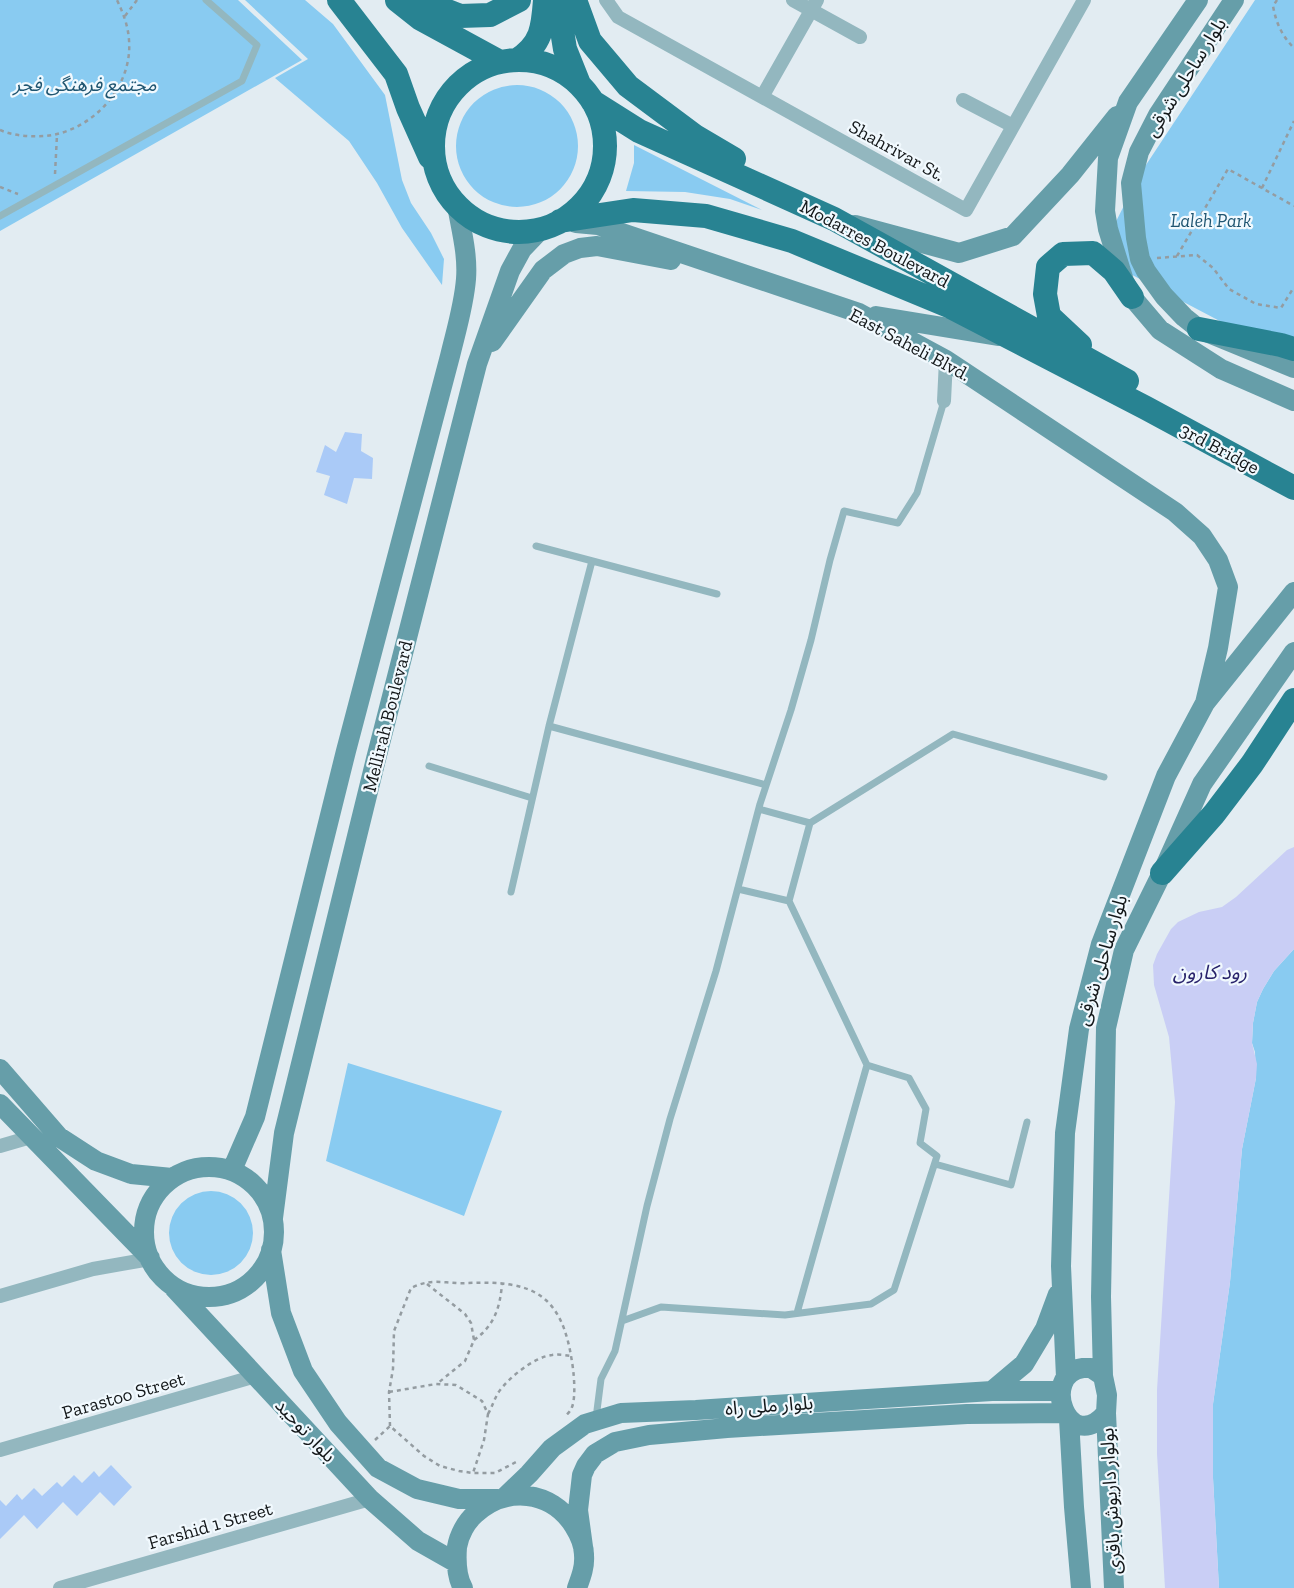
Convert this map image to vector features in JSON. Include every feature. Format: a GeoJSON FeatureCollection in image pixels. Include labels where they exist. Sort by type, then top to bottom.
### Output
{"type":"FeatureCollection","features":[{"type":"Feature","properties":{"kind":"highway"},"geometry":{"type":"LineString","coordinates":[[339,0],[396,74],[408,108],[444,189],[457,205],[475,220],[496,229],[519,232],[551,225],[578,208],[593,190],[602,169],[605,146],[602,123],[566,49],[557,0]]}},
{"type":"Feature","properties":{"kind":"highway"},"geometry":{"type":"LineString","coordinates":[[397,0],[421,20],[509,61],[540,62],[561,71],[586,93]]}},
{"type":"Feature","properties":{"kind":"highway"},"geometry":{"type":"LineString","coordinates":[[420,0],[460,16],[490,15],[518,0]]}},
{"type":"Feature","properties":{"kind":"highway"},"geometry":{"type":"LineString","coordinates":[[436,169],[432,149],[434,130],[440,110],[450,93],[464,79],[481,68],[509,61],[528,53],[540,36],[545,0]]}},
{"type":"Feature","properties":{"kind":"highway"},"geometry":{"type":"LineString","coordinates":[[575,0],[590,41],[628,86],[695,136],[834,219]]}},
{"type":"Feature","properties":{"kind":"highway","name":"Modarres Boulevard"},"geometry":{"type":"LineString","coordinates":[[586,93],[639,131],[834,219],[1105,368],[1149,402]]}},
{"type":"Feature","properties":{"kind":"highway","name":"Modarres Boulevard"},"geometry":{"type":"LineString","coordinates":[[551,225],[633,210],[706,216],[792,241],[951,307],[1010,338],[1149,402]]}},
{"type":"Feature","properties":{"kind":"highway"},"geometry":{"type":"LineString","coordinates":[[1105,368],[1049,316],[1045,294],[1048,267],[1063,254],[1093,253],[1114,271],[1132,297]]}},
{"type":"Feature","properties":{"kind":"highway"},"geometry":{"type":"LineString","coordinates":[[1200,328],[1294,349]]}},
{"type":"Feature","properties":{"kind":"highway","name":"3rd Bridge"},"geometry":{"type":"LineString","coordinates":[[1149,402],[1294,471]]}},
{"type":"Feature","properties":{"kind":"highway","name":"3rd Bridge"},"geometry":{"type":"LineString","coordinates":[[1149,402],[1294,488]]}},
{"type":"Feature","properties":{"kind":"highway"},"geometry":{"type":"LineString","coordinates":[[1162,873],[1214,814],[1252,764],[1294,700]]}},
{"type":"Feature","properties":{"kind":"main road","name":"بلوار ساحلی شرقی"},"geometry":{"type":"LineString","coordinates":[[1198,0],[1128,102],[1108,158],[1105,211],[1108,229],[1124,281],[1132,297],[1160,330],[1221,369],[1294,401]]}},
{"type":"Feature","properties":{"kind":"main road","name":"بلوار ساحلی شرقی"},"geometry":{"type":"LineString","coordinates":[[1234,0],[1158,115],[1139,152],[1131,183],[1136,238],[1140,259],[1146,271],[1164,296],[1184,317],[1200,328],[1294,368]]}},
{"type":"Feature","properties":{"kind":"main road"},"geometry":{"type":"LineString","coordinates":[[834,219],[960,253],[1013,236],[1070,175],[1128,102]]}},
{"type":"Feature","properties":{"kind":"main road","name":"Mellirah Boulevard"},"geometry":{"type":"LineString","coordinates":[[232,1170],[255,1117],[346,751],[448,366],[462,306],[466,279],[466,256],[457,205]]}},
{"type":"Feature","properties":{"kind":"main road","name":"East Saheli Blvd."},"geometry":{"type":"LineString","coordinates":[[551,225],[598,226],[859,313],[946,360],[1175,512],[1202,536],[1218,560],[1228,587],[1218,648],[1205,703]]}},
{"type":"Feature","properties":{"kind":"main road","name":"Mellirah Boulevard"},"geometry":{"type":"LineString","coordinates":[[273,1218],[284,1133],[376,759],[477,364],[510,271],[522,249],[551,225]]}},
{"type":"Feature","properties":{"kind":"main road"},"geometry":{"type":"LineString","coordinates":[[477,364],[543,270],[564,254],[580,248],[596,246],[670,260],[706,262]]}},
{"type":"Feature","properties":{"kind":"main road"},"geometry":{"type":"LineString","coordinates":[[859,313],[1010,338]]}},
{"type":"Feature","properties":{"kind":"main road","name":"بلوار ساحلی شرقی"},"geometry":{"type":"LineString","coordinates":[[1063,1384],[1061,1285],[1066,1133],[1078,1030],[1101,944],[1166,776],[1205,703],[1294,592]]}},
{"type":"Feature","properties":{"kind":"main road","name":"بلوار ساحلی شرقی"},"geometry":{"type":"LineString","coordinates":[[1103,1376],[1101,1297],[1106,1028],[1124,950],[1162,873],[1202,784],[1294,652]]}},
{"type":"Feature","properties":{"kind":"main road"},"geometry":{"type":"LineString","coordinates":[[346,751],[376,759]]}},
{"type":"Feature","properties":{"kind":"main road"},"geometry":{"type":"LineString","coordinates":[[0,1069],[60,1136],[96,1161],[131,1174],[172,1178]]}},
{"type":"Feature","properties":{"kind":"main road"},"geometry":{"type":"LineString","coordinates":[[0,1104],[150,1258]]}},
{"type":"Feature","properties":{"kind":"main road"},"geometry":{"type":"LineString","coordinates":[[212,1166],[232,1170],[250,1180],[265,1197],[273,1218],[274,1241],[267,1262],[253,1280],[234,1292],[212,1297],[189,1294],[169,1283],[155,1268],[146,1250],[144,1230],[147,1210],[157,1191],[172,1178],[191,1169],[212,1166]]}},
{"type":"Feature","properties":{"kind":"main road","name":"بلوار توحید"},"geometry":{"type":"LineString","coordinates":[[271,1250],[281,1313],[303,1371],[338,1422],[378,1468],[417,1489],[458,1499],[502,1498],[528,1495],[550,1502],[567,1516],[579,1534],[584,1554]]}},
{"type":"Feature","properties":{"kind":"main road","name":"بلوار توحید"},"geometry":{"type":"LineString","coordinates":[[169,1283],[370,1499],[418,1541],[456,1562]]}},
{"type":"Feature","properties":{"kind":"main road"},"geometry":{"type":"LineString","coordinates":[[992,1391],[1024,1364],[1046,1329],[1061,1285]]}},
{"type":"Feature","properties":{"kind":"main road"},"geometry":{"type":"LineString","coordinates":[[1091,1368],[1103,1376],[1107,1395],[1106,1413],[1098,1422],[1089,1425],[1074,1423],[1066,1416],[1063,1384],[1075,1369],[1091,1368]]}},
{"type":"Feature","properties":{"kind":"main road","name":"بلوار ملی راه"},"geometry":{"type":"LineString","coordinates":[[459,1586],[456,1562],[458,1540],[469,1520],[485,1505],[502,1498],[552,1448],[585,1424],[596,1420],[621,1413],[992,1391],[1036,1392],[1063,1384]]}},
{"type":"Feature","properties":{"kind":"main road"},"geometry":{"type":"LineString","coordinates":[[1035,1413],[1039,1408],[1040,1402],[1036,1392]]}},
{"type":"Feature","properties":{"kind":"main road","name":"بلوار ملی راه"},"geometry":{"type":"LineString","coordinates":[[584,1554],[578,1510],[582,1475],[595,1454],[615,1442],[649,1435],[727,1428],[968,1414],[1035,1413],[1066,1416]]}},
{"type":"Feature","properties":{"kind":"main road","name":"بولوار داریوش باقری"},"geometry":{"type":"LineString","coordinates":[[1106,1413],[1114,1588]]}},
{"type":"Feature","properties":{"kind":"main road","name":"بولوار داریوش باقری"},"geometry":{"type":"LineString","coordinates":[[1066,1416],[1080,1588]]}},
{"type":"Feature","properties":{"kind":"main road"},"geometry":{"type":"LineString","coordinates":[[577,1588],[583,1574],[584,1554]]}},
{"type":"Feature","properties":{"kind":"street","name":"Shahrivar St."},"geometry":{"type":"LineString","coordinates":[[606,0],[618,17],[966,210],[1084,0]]}},
{"type":"Feature","properties":{"kind":"street"},"geometry":{"type":"LineString","coordinates":[[794,0],[814,5],[860,37]]}},
{"type":"Feature","properties":{"kind":"street"},"geometry":{"type":"LineString","coordinates":[[762,97],[814,5]]}},
{"type":"Feature","properties":{"kind":"street"},"geometry":{"type":"LineString","coordinates":[[963,100],[1013,126]]}},
{"type":"Feature","properties":{"kind":"street"},"geometry":{"type":"LineString","coordinates":[[944,401],[946,360]]}},
{"type":"Feature","properties":{"kind":"street"},"geometry":{"type":"LineString","coordinates":[[0,1146],[31,1137]]}},
{"type":"Feature","properties":{"kind":"street"},"geometry":{"type":"LineString","coordinates":[[0,1296],[93,1269],[150,1258]]}},
{"type":"Feature","properties":{"kind":"street","name":"Parastoo Street"},"geometry":{"type":"LineString","coordinates":[[0,1450],[256,1376]]}},
{"type":"Feature","properties":{"kind":"street","name":"Farshid 1 Street"},"geometry":{"type":"LineString","coordinates":[[60,1588],[370,1499]]}},
{"type":"Feature","properties":{"kind":"lane"},"geometry":{"type":"LineString","coordinates":[[0,216],[242,81],[257,45],[206,0]]}},
{"type":"Feature","properties":{"kind":"lane"},"geometry":{"type":"LineString","coordinates":[[596,1420],[601,1379],[615,1351],[646,1206],[670,1119],[716,972],[766,785],[791,710],[844,511],[898,523],[917,493],[944,401]]}},
{"type":"Feature","properties":{"kind":"lane"},"geometry":{"type":"LineString","coordinates":[[536,546],[718,594]]}},
{"type":"Feature","properties":{"kind":"lane"},"geometry":{"type":"LineString","coordinates":[[511,892],[549,726],[592,561]]}},
{"type":"Feature","properties":{"kind":"lane"},"geometry":{"type":"LineString","coordinates":[[549,726],[766,785]]}},
{"type":"Feature","properties":{"kind":"lane"},"geometry":{"type":"LineString","coordinates":[[797,1313],[867,1065],[789,901],[810,823],[953,734],[1104,776]]}},
{"type":"Feature","properties":{"kind":"lane"},"geometry":{"type":"LineString","coordinates":[[429,766],[532,798]]}},
{"type":"Feature","properties":{"kind":"lane"},"geometry":{"type":"LineString","coordinates":[[759,809],[810,823]]}},
{"type":"Feature","properties":{"kind":"lane"},"geometry":{"type":"LineString","coordinates":[[738,889],[789,901]]}},
{"type":"Feature","properties":{"kind":"lane"},"geometry":{"type":"LineString","coordinates":[[622,1321],[661,1307],[784,1314],[797,1313],[871,1304],[894,1290],[937,1156],[920,1143],[926,1109],[909,1078],[867,1065]]}},
{"type":"Feature","properties":{"kind":"lane"},"geometry":{"type":"LineString","coordinates":[[934,1164],[1011,1185],[1027,1122]]}},
{"type":"Feature","properties":{"kind":"path"},"geometry":{"type":"LineString","coordinates":[[0,130],[6,133],[31,137],[57,135],[80,126],[101,110],[117,90],[126,67],[129,41],[125,16],[117,0]]}},
{"type":"Feature","properties":{"kind":"path"},"geometry":{"type":"LineString","coordinates":[[125,16],[137,0]]}},
{"type":"Feature","properties":{"kind":"path"},"geometry":{"type":"LineString","coordinates":[[1277,0],[1273,6],[1276,20],[1285,39],[1294,48]]}},
{"type":"Feature","properties":{"kind":"path"},"geometry":{"type":"LineString","coordinates":[[1262,188],[1294,121]]}},
{"type":"Feature","properties":{"kind":"path"},"geometry":{"type":"LineString","coordinates":[[54,185],[57,135]]}},
{"type":"Feature","properties":{"kind":"path"},"geometry":{"type":"LineString","coordinates":[[1294,206],[1228,169],[1177,256],[1196,255],[1213,268],[1229,289],[1256,304],[1281,308],[1294,287]]}},
{"type":"Feature","properties":{"kind":"path"},"geometry":{"type":"LineString","coordinates":[[0,187],[31,199]]}},
{"type":"Feature","properties":{"kind":"path"},"geometry":{"type":"LineString","coordinates":[[364,1452],[390,1426],[389,1392],[393,1370],[394,1331],[411,1288],[426,1282],[477,1282],[528,1288],[539,1293],[556,1310],[569,1340],[574,1377],[572,1407],[561,1423]]}},
{"type":"Feature","properties":{"kind":"path"},"geometry":{"type":"LineString","coordinates":[[426,1282],[465,1314],[472,1323],[474,1340],[465,1361],[436,1384]]}},
{"type":"Feature","properties":{"kind":"path"},"geometry":{"type":"LineString","coordinates":[[474,1340],[485,1332],[491,1324],[497,1309],[502,1284]]}},
{"type":"Feature","properties":{"kind":"path"},"geometry":{"type":"LineString","coordinates":[[473,1473],[484,1440],[488,1414],[498,1393],[540,1357],[554,1354],[571,1356]]}},
{"type":"Feature","properties":{"kind":"path"},"geometry":{"type":"LineString","coordinates":[[389,1392],[436,1384],[456,1385],[482,1402],[488,1414]]}},
{"type":"Feature","properties":{"kind":"path"},"geometry":{"type":"LineString","coordinates":[[390,1426],[424,1456],[440,1466],[473,1473],[495,1473],[519,1460]]}},
{"type":"Feature","properties":{"kind":"green space","name":"مجتمع فرهنگی فجر"},"geometry":{"type":"Polygon","coordinates":[[[0,0],[238,0],[302,60],[0,231],[0,0]]]}},
{"type":"Feature","properties":{"kind":"green space"},"geometry":{"type":"Polygon","coordinates":[[[245,0],[305,0],[333,24],[385,95],[402,180],[411,203],[431,233],[444,259],[442,285],[402,228],[377,183],[349,141],[275,78],[308,59],[245,0]]]}},
{"type":"Feature","properties":{"kind":"green space","name":"Laleh Park"},"geometry":{"type":"Polygon","coordinates":[[[1255,0],[1294,0],[1294,360],[1098,257],[1140,174],[1255,0]]]}},
{"type":"Feature","properties":{"kind":"green space"},"geometry":{"type":"Polygon","coordinates":[[[517,85],[529,86],[540,90],[551,95],[560,103],[568,112],[573,123],[577,134],[577,158],[573,169],[568,180],[560,189],[551,197],[540,202],[529,206],[517,207],[505,206],[494,202],[483,197],[474,189],[466,180],[461,169],[457,158],[456,146],[457,134],[461,123],[466,112],[474,103],[483,95],[494,90],[505,86],[517,85]]]}},
{"type":"Feature","properties":{"kind":"green space"},"geometry":{"type":"Polygon","coordinates":[[[634,145],[762,210],[730,199],[685,192],[626,191],[634,163],[634,145]]]}},
{"type":"Feature","properties":{"kind":"green space"},"geometry":{"type":"Polygon","coordinates":[[[1294,949],[1294,1588],[1219,1588],[1213,1478],[1213,1404],[1230,1282],[1242,1149],[1256,1078],[1255,1052],[1252,1043],[1253,1023],[1257,1002],[1263,989],[1274,971],[1294,949]]]}},
{"type":"Feature","properties":{"kind":"green space"},"geometry":{"type":"Polygon","coordinates":[[[348,1063],[502,1111],[464,1216],[326,1161],[348,1063]]]}},
{"type":"Feature","properties":{"kind":"green space"},"geometry":{"type":"Polygon","coordinates":[[[203,1191],[219,1191],[235,1198],[246,1209],[253,1225],[250,1249],[241,1263],[235,1268],[219,1275],[203,1275],[187,1268],[176,1257],[169,1241],[169,1225],[176,1209],[187,1198],[203,1191]]]}},
{"type":"Feature","properties":{"kind":"water","name":"رود کارون"},"geometry":{"type":"Polygon","coordinates":[[[1294,847],[1294,949],[1274,971],[1263,989],[1257,1002],[1253,1023],[1252,1043],[1257,1064],[1256,1078],[1242,1149],[1230,1282],[1213,1404],[1213,1478],[1219,1588],[1165,1588],[1157,1454],[1157,1390],[1175,1102],[1169,1037],[1154,985],[1153,965],[1171,929],[1178,922],[1199,912],[1222,907],[1236,897],[1287,850],[1294,847]]]}},
{"type":"Feature","properties":{"kind":"building"},"geometry":{"type":"Polygon","coordinates":[[[345,432],[362,434],[361,451],[373,458],[372,479],[354,478],[347,504],[324,495],[330,476],[316,472],[325,445],[336,452],[345,432]]]}},
{"type":"Feature","properties":{"kind":"building"},"geometry":{"type":"Polygon","coordinates":[[[111,1465],[132,1487],[114,1506],[100,1492],[77,1516],[63,1502],[37,1529],[24,1515],[0,1539],[0,1500],[6,1506],[17,1494],[22,1500],[34,1488],[42,1496],[57,1482],[62,1487],[74,1475],[82,1483],[94,1471],[99,1477],[111,1465]]]}}]}
